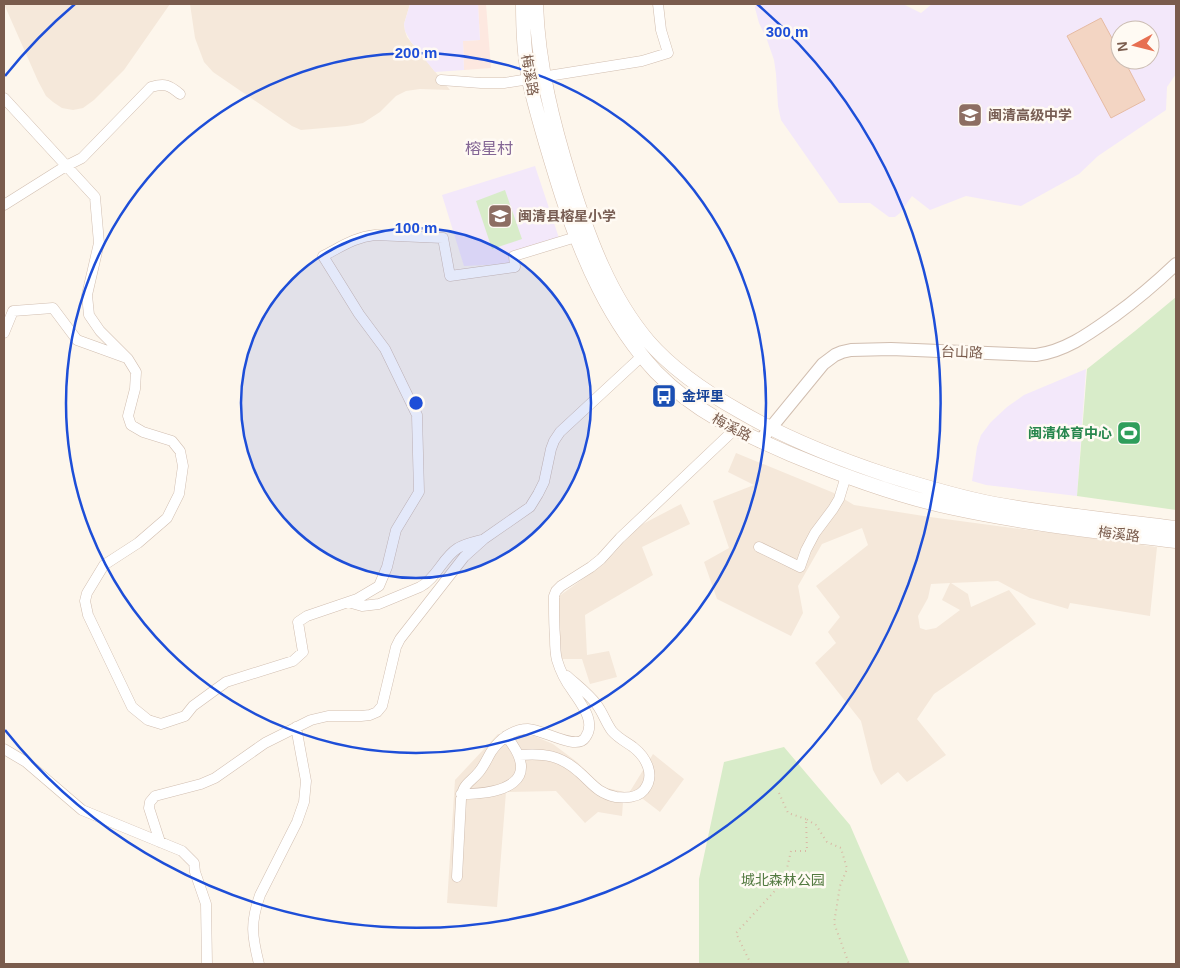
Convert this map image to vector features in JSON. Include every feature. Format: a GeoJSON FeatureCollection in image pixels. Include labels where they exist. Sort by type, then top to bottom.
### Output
{"type":"FeatureCollection","features":[{"type":"Feature","properties":{"kind":"main road","name":"梅溪路"},"geometry":{"type":"LineString","coordinates":[[523,4],[529,79],[551,162],[576,238],[610,310],[642,356],[689,402],[735,430],[881,489],[951,508],[1007,519],[1176,541]]}},
{"type":"Feature","properties":{"kind":"main road","name":"梅溪路"},"geometry":{"type":"LineString","coordinates":[[536,4],[543,76],[556,132],[590,239],[618,298],[649,343],[673,366],[715,397],[754,420],[796,441],[833,457],[900,479],[989,503],[1176,528]]}},
{"type":"Feature","properties":{"kind":"street"},"geometry":{"type":"LineString","coordinates":[[442,80],[494,83],[529,79],[642,61],[668,53],[661,30],[658,4]]}},
{"type":"Feature","properties":{"kind":"street"},"geometry":{"type":"LineString","coordinates":[[4,205],[82,158],[151,87],[162,84],[180,94]]}},
{"type":"Feature","properties":{"kind":"street"},"geometry":{"type":"LineString","coordinates":[[4,98],[95,197],[99,243],[87,295],[89,315],[100,331],[128,359],[136,372],[135,389],[128,416],[131,425],[143,432],[172,441],[180,451],[183,466],[179,494],[167,518],[138,543],[104,565],[87,593],[85,601],[88,615],[132,707],[148,720],[161,724],[185,716],[193,706],[226,682],[293,662],[303,652],[298,622],[307,616],[357,599],[379,586],[387,567],[396,530],[419,492],[416,415],[385,349],[359,314],[323,256],[358,238],[366,236],[442,238],[450,276],[515,267],[514,256],[576,238]]}},
{"type":"Feature","properties":{"kind":"street","name":"台山路"},"geometry":{"type":"LineString","coordinates":[[760,441],[823,364],[834,355],[851,350],[891,349],[1046,354],[1065,347],[1091,332],[1141,296],[1176,264]]}},
{"type":"Feature","properties":{"kind":"street"},"geometry":{"type":"LineString","coordinates":[[4,333],[13,311],[53,308],[77,340],[128,359]]}},
{"type":"Feature","properties":{"kind":"street"},"geometry":{"type":"LineString","coordinates":[[160,842],[149,808],[150,802],[155,796],[201,784],[215,778],[265,744],[311,720],[328,716],[370,715],[377,712],[382,706],[396,647],[400,639],[464,557],[484,539],[530,507],[544,482],[554,440],[560,432],[642,356]]}},
{"type":"Feature","properties":{"kind":"street"},"geometry":{"type":"LineString","coordinates":[[457,877],[461,794],[463,788],[480,771],[498,743],[511,732],[527,729],[544,732],[570,743],[582,741],[586,738],[589,726],[586,713],[561,670],[556,654],[554,596],[556,591],[601,559],[620,538],[735,430]]}},
{"type":"Feature","properties":{"kind":"street"},"geometry":{"type":"LineString","coordinates":[[759,547],[800,567],[815,533],[839,499],[846,476]]}},
{"type":"Feature","properties":{"kind":"street"},"geometry":{"type":"LineString","coordinates":[[348,602],[362,606],[379,604],[420,587],[433,578],[458,547],[484,539]]}},
{"type":"Feature","properties":{"kind":"street"},"geometry":{"type":"LineString","coordinates":[[519,755],[543,754],[561,759],[601,792],[616,797],[623,798],[637,795],[643,792],[647,785],[650,777],[649,769],[642,756],[612,731],[597,704],[561,670]]}},
{"type":"Feature","properties":{"kind":"street"},"geometry":{"type":"LineString","coordinates":[[258,964],[252,933],[253,916],[260,895],[297,822],[304,802],[306,781],[296,727]]}},
{"type":"Feature","properties":{"kind":"street"},"geometry":{"type":"LineString","coordinates":[[461,794],[502,789],[515,782],[521,771],[521,765],[519,755],[506,736]]}},
{"type":"Feature","properties":{"kind":"street"},"geometry":{"type":"LineString","coordinates":[[4,749],[26,762],[82,810],[182,851],[194,863],[195,872],[206,904],[207,964]]}},
{"type":"Feature","properties":{"kind":"path"},"geometry":{"type":"LineString","coordinates":[[779,793],[788,813],[806,819],[816,825],[827,842],[841,848],[847,869],[840,886],[834,922],[849,964]]}},
{"type":"Feature","properties":{"kind":"path"},"geometry":{"type":"LineString","coordinates":[[752,964],[736,933],[784,881],[791,851],[808,851],[806,819]]}},
{"type":"Feature","properties":{"kind":"shaded area"},"geometry":{"type":"Polygon","coordinates":[[[4,4],[170,4],[124,70],[94,100],[83,108],[73,110],[62,108],[46,96],[4,4]]]}},
{"type":"Feature","properties":{"kind":"shaded area"},"geometry":{"type":"Polygon","coordinates":[[[190,4],[410,4],[404,24],[407,37],[450,90],[420,89],[406,91],[396,96],[380,112],[363,123],[301,130],[292,126],[213,72],[204,62],[195,38],[190,4]]]}},
{"type":"Feature","properties":{"kind":"shaded area"},"geometry":{"type":"Polygon","coordinates":[[[410,4],[478,4],[480,40],[463,41],[464,70],[435,72],[411,42],[405,31],[404,24],[410,4]]]}},
{"type":"Feature","properties":{"kind":"shaded area"},"geometry":{"type":"Polygon","coordinates":[[[478,4],[486,4],[491,68],[464,70],[463,41],[480,40],[478,4]]]}},
{"type":"Feature","properties":{"kind":"shaded area","name":"闽清高级中学"},"geometry":{"type":"Polygon","coordinates":[[[756,4],[903,4],[921,13],[932,4],[1176,4],[1176,74],[1167,87],[1166,110],[1098,156],[1079,174],[1021,206],[966,196],[930,210],[912,196],[900,213],[895,217],[889,217],[870,203],[839,203],[781,120],[774,60],[755,8],[756,4]]]}},
{"type":"Feature","properties":{"kind":"shaded area","name":"闽清县榕星小学"},"geometry":{"type":"Polygon","coordinates":[[[535,166],[559,238],[510,253],[509,264],[464,266],[442,195],[535,166]]]}},
{"type":"Feature","properties":{"kind":"shaded area"},"geometry":{"type":"Polygon","coordinates":[[[1086,369],[1077,496],[986,485],[972,481],[977,447],[981,435],[991,422],[1024,395],[1086,369]]]}},
{"type":"Feature","properties":{"kind":"shaded area"},"geometry":{"type":"Polygon","coordinates":[[[736,453],[834,493],[854,505],[1157,547],[1150,616],[1070,603],[1068,609],[1030,598],[998,581],[951,583],[968,594],[971,607],[1009,590],[1036,624],[934,694],[917,719],[946,755],[907,782],[898,772],[881,785],[873,770],[861,721],[815,663],[836,643],[828,632],[840,617],[816,586],[868,545],[862,528],[822,544],[798,586],[803,613],[791,636],[717,599],[704,562],[729,548],[713,501],[754,485],[728,472],[736,453]],[[950,583],[931,584],[928,598],[918,616],[920,628],[926,630],[936,628],[960,610],[942,600],[950,583]]]}},
{"type":"Feature","properties":{"kind":"shaded area"},"geometry":{"type":"Polygon","coordinates":[[[681,504],[690,524],[642,547],[653,575],[585,615],[587,655],[609,651],[617,677],[590,684],[582,659],[561,659],[558,597],[606,562],[639,526],[681,504]]]}},
{"type":"Feature","properties":{"kind":"shaded area"},"geometry":{"type":"Polygon","coordinates":[[[498,734],[534,736],[553,744],[577,762],[602,787],[629,793],[653,754],[684,779],[660,812],[643,799],[623,802],[622,816],[598,812],[585,823],[556,791],[506,792],[497,907],[447,903],[455,780],[498,734]]]}},
{"type":"Feature","properties":{"kind":"green space"},"geometry":{"type":"Polygon","coordinates":[[[505,190],[522,239],[492,249],[476,201],[505,190]]]}},
{"type":"Feature","properties":{"kind":"green space","name":"闽清体育中心"},"geometry":{"type":"Polygon","coordinates":[[[1176,297],[1176,510],[1077,496],[1087,369],[1176,297]]]}},
{"type":"Feature","properties":{"kind":"green space","name":"城北森林公园"},"geometry":{"type":"Polygon","coordinates":[[[784,747],[850,825],[910,964],[699,964],[699,879],[724,762],[784,747]]]}},
{"type":"Feature","properties":{"kind":"building"},"geometry":{"type":"Polygon","coordinates":[[[1101,18],[1110,35],[1110,70],[1129,70],[1145,100],[1111,118],[1067,36],[1101,18]]]}},
{"type":"Feature","properties":{"kind":"place","name":"闽清高级中学"},"geometry":{"type":"Point","coordinates":[970,115]}},
{"type":"Feature","properties":{"kind":"place","name":"闽清县榕星小学"},"geometry":{"type":"Point","coordinates":[500,216]}},
{"type":"Feature","properties":{"kind":"place","name":"金坪里"},"geometry":{"type":"Point","coordinates":[664,396]}},
{"type":"Feature","properties":{"kind":"place","name":"闽清体育中心"},"geometry":{"type":"Point","coordinates":[1129,433]}},
{"type":"Feature","properties":{"kind":"district","name":"榕星村"},"geometry":{"type":"Point","coordinates":[489,148]}}]}
